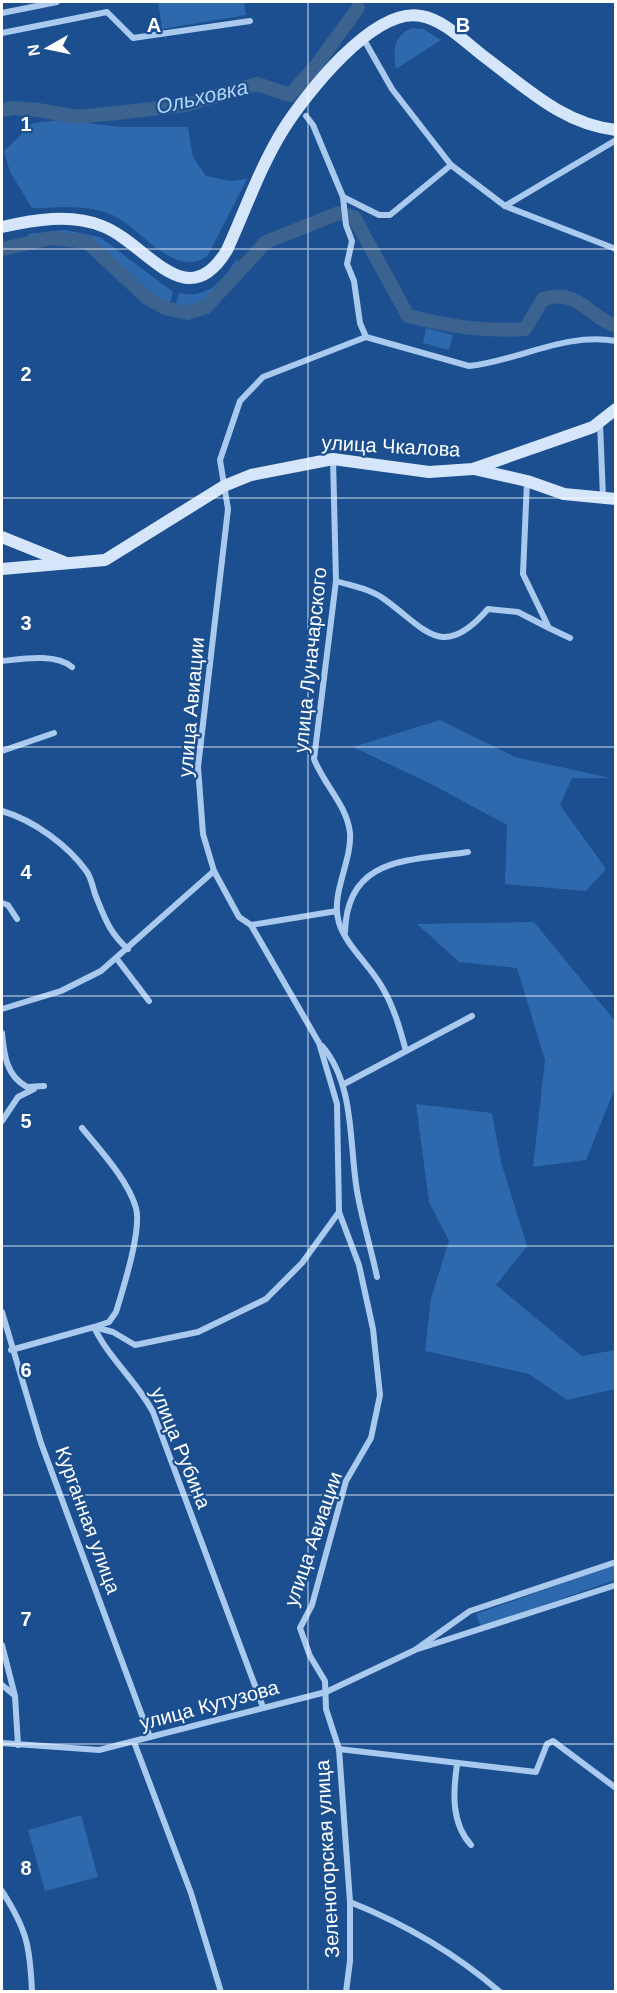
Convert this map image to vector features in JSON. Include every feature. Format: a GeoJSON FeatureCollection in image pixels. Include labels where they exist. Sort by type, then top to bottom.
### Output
{"type":"FeatureCollection","features":[{"type":"Feature","properties":{"kind":"street"},"geometry":{"type":"LineString","coordinates":[[2,13],[57,2]]}},
{"type":"Feature","properties":{"kind":"street"},"geometry":{"type":"LineString","coordinates":[[2,33],[107,12],[133,38],[250,21]]}},
{"type":"Feature","properties":{"kind":"street"},"geometry":{"type":"LineString","coordinates":[[2,227],[58,219],[94,223],[113,231],[174,275],[187,279],[203,276],[218,265],[227,250],[283,130],[338,60],[363,37],[391,20],[412,15],[422,16],[443,26],[549,105],[580,122],[615,130]]}},
{"type":"Feature","properties":{"kind":"street"},"geometry":{"type":"LineString","coordinates":[[363,37],[392,89],[450,165],[505,206],[615,249]]}},
{"type":"Feature","properties":{"kind":"street"},"geometry":{"type":"LineString","coordinates":[[306,116],[313,125],[343,197],[346,225],[352,242],[347,264],[354,281],[360,323],[366,337],[469,366],[571,340],[615,341]]}},
{"type":"Feature","properties":{"kind":"street"},"geometry":{"type":"LineString","coordinates":[[505,206],[615,140]]}},
{"type":"Feature","properties":{"kind":"street"},"geometry":{"type":"LineString","coordinates":[[343,197],[379,215],[390,215],[450,165]]}},
{"type":"Feature","properties":{"kind":"street","name":"улица Авиации"},"geometry":{"type":"LineString","coordinates":[[366,337],[264,377],[240,401],[220,460],[228,509],[198,767],[203,834],[214,871],[239,917],[251,925],[319,1043],[330,1055],[344,1084],[358,1193],[377,1276]]}},
{"type":"Feature","properties":{"kind":"street","name":"улица Чкалова"},"geometry":{"type":"LineString","coordinates":[[2,537],[68,563],[92,562],[116,556],[224,486],[245,477],[280,468],[333,459],[429,471],[472,469],[607,419],[615,409]]}},
{"type":"Feature","properties":{"kind":"street"},"geometry":{"type":"LineString","coordinates":[[472,469],[527,481],[564,494],[609,499],[607,419]]}},
{"type":"Feature","properties":{"kind":"street","name":"улица Луначарского"},"geometry":{"type":"LineString","coordinates":[[333,459],[336,581],[314,759],[320,774],[338,799],[349,822],[350,836],[337,911],[345,936],[382,987],[399,1023],[406,1051]]}},
{"type":"Feature","properties":{"kind":"street"},"geometry":{"type":"LineString","coordinates":[[527,481],[523,574],[549,628]]}},
{"type":"Feature","properties":{"kind":"street"},"geometry":{"type":"LineString","coordinates":[[2,569],[68,563]]}},
{"type":"Feature","properties":{"kind":"street"},"geometry":{"type":"LineString","coordinates":[[336,581],[383,598],[421,630],[434,636],[449,637],[463,631],[476,623],[488,609],[518,612],[570,638]]}},
{"type":"Feature","properties":{"kind":"street"},"geometry":{"type":"LineString","coordinates":[[2,661],[50,659],[65,661],[72,667]]}},
{"type":"Feature","properties":{"kind":"street"},"geometry":{"type":"LineString","coordinates":[[2,751],[54,733]]}},
{"type":"Feature","properties":{"kind":"street"},"geometry":{"type":"LineString","coordinates":[[2,811],[19,816],[49,836],[88,873],[107,926],[113,936],[128,949]]}},
{"type":"Feature","properties":{"kind":"street"},"geometry":{"type":"LineString","coordinates":[[345,936],[347,906],[354,889],[378,868],[393,863],[468,852]]}},
{"type":"Feature","properties":{"kind":"street"},"geometry":{"type":"LineString","coordinates":[[2,1009],[83,982],[117,959],[214,871]]}},
{"type":"Feature","properties":{"kind":"street"},"geometry":{"type":"LineString","coordinates":[[2,903],[8,905],[17,919]]}},
{"type":"Feature","properties":{"kind":"street"},"geometry":{"type":"LineString","coordinates":[[251,925],[337,911]]}},
{"type":"Feature","properties":{"kind":"street"},"geometry":{"type":"LineString","coordinates":[[117,959],[149,1001]]}},
{"type":"Feature","properties":{"kind":"street"},"geometry":{"type":"LineString","coordinates":[[344,1084],[472,1016]]}},
{"type":"Feature","properties":{"kind":"street"},"geometry":{"type":"LineString","coordinates":[[2,1033],[5,1059],[11,1072],[19,1083],[36,1088]]}},
{"type":"Feature","properties":{"kind":"street","name":"улица Авиации"},"geometry":{"type":"LineString","coordinates":[[319,1043],[337,1104],[339,1212],[359,1265],[373,1329],[380,1395],[371,1438],[346,1481],[312,1605],[300,1628],[310,1656],[325,1681],[326,1692]]}},
{"type":"Feature","properties":{"kind":"street"},"geometry":{"type":"LineString","coordinates":[[2,1121],[18,1097],[44,1086]]}},
{"type":"Feature","properties":{"kind":"street"},"geometry":{"type":"LineString","coordinates":[[11,1350],[109,1322],[116,1312],[135,1239],[136,1209],[112,1164],[82,1128]]}},
{"type":"Feature","properties":{"kind":"street"},"geometry":{"type":"LineString","coordinates":[[94,1327],[113,1332],[135,1345],[198,1332],[266,1299],[287,1281],[320,1242],[339,1212]]}},
{"type":"Feature","properties":{"kind":"street","name":"Курганная улица"},"geometry":{"type":"LineString","coordinates":[[2,1312],[4,1334],[41,1443],[150,1737]]}},
{"type":"Feature","properties":{"kind":"street","name":"улица Рубина"},"geometry":{"type":"LineString","coordinates":[[94,1327],[100,1341],[141,1389],[153,1412],[263,1707]]}},
{"type":"Feature","properties":{"kind":"street","name":"улица Кутузова"},"geometry":{"type":"LineString","coordinates":[[415,1650],[470,1611],[615,1562]]}},
{"type":"Feature","properties":{"kind":"street","name":"улица Кутузова"},"geometry":{"type":"LineString","coordinates":[[2,1743],[99,1750],[134,1742],[326,1692],[415,1650],[615,1585]]}},
{"type":"Feature","properties":{"kind":"street"},"geometry":{"type":"LineString","coordinates":[[2,1645],[15,1696],[18,1745]]}},
{"type":"Feature","properties":{"kind":"street"},"geometry":{"type":"LineString","coordinates":[[2,1686],[15,1696]]}},
{"type":"Feature","properties":{"kind":"street","name":"Зеленогорская улица"},"geometry":{"type":"LineString","coordinates":[[326,1692],[326,1709],[339,1749],[350,1902],[350,1961],[346,1992]]}},
{"type":"Feature","properties":{"kind":"street"},"geometry":{"type":"LineString","coordinates":[[339,1749],[457,1765],[536,1772],[547,1744],[554,1741],[615,1788]]}},
{"type":"Feature","properties":{"kind":"street"},"geometry":{"type":"LineString","coordinates":[[134,1742],[191,1893],[221,1992]]}},
{"type":"Feature","properties":{"kind":"street"},"geometry":{"type":"LineString","coordinates":[[457,1765],[454,1806],[463,1836],[471,1845]]}},
{"type":"Feature","properties":{"kind":"street"},"geometry":{"type":"LineString","coordinates":[[2,1891],[26,1934],[30,1955],[32,1992]]}},
{"type":"Feature","properties":{"kind":"street"},"geometry":{"type":"LineString","coordinates":[[350,1902],[390,1918],[469,1964],[500,1992]]}},
{"type":"Feature","properties":{"kind":"shaded area"},"geometry":{"type":"Polygon","coordinates":[[[158,2],[244,2],[246,15],[162,29],[158,2]]]}},
{"type":"Feature","properties":{"kind":"shaded area"},"geometry":{"type":"Polygon","coordinates":[[[412,28],[423,29],[441,40],[396,69],[396,45],[401,35],[412,28]]]}},
{"type":"Feature","properties":{"kind":"shaded area"},"geometry":{"type":"Polygon","coordinates":[[[61,120],[121,127],[188,127],[193,157],[206,176],[231,181],[247,179],[208,255],[196,261],[183,262],[158,249],[122,220],[101,211],[71,207],[32,208],[10,172],[4,151],[33,123],[61,120]]]}},
{"type":"Feature","properties":{"kind":"shaded area"},"geometry":{"type":"Polygon","coordinates":[[[65,230],[100,237],[173,292],[169,306],[149,295],[88,240],[51,236],[30,240],[28,234],[65,230]]]}},
{"type":"Feature","properties":{"kind":"shaded area"},"geometry":{"type":"Polygon","coordinates":[[[236,260],[241,264],[212,296],[196,306],[175,307],[179,293],[198,293],[213,287],[236,260]]]}},
{"type":"Feature","properties":{"kind":"shaded area"},"geometry":{"type":"Polygon","coordinates":[[[426,328],[453,335],[449,350],[423,343],[426,328]]]}},
{"type":"Feature","properties":{"kind":"shaded area"},"geometry":{"type":"Polygon","coordinates":[[[440,720],[515,757],[610,778],[572,778],[560,805],[606,869],[586,891],[505,884],[507,825],[435,786],[353,747],[440,720]]]}},
{"type":"Feature","properties":{"kind":"shaded area"},"geometry":{"type":"Polygon","coordinates":[[[534,922],[615,1021],[615,1088],[586,1160],[533,1167],[545,1060],[517,968],[459,962],[417,924],[534,922]]]}},
{"type":"Feature","properties":{"kind":"shaded area"},"geometry":{"type":"Polygon","coordinates":[[[416,1104],[492,1113],[501,1162],[527,1246],[496,1285],[582,1356],[615,1350],[615,1389],[567,1400],[529,1374],[425,1351],[431,1298],[449,1241],[429,1202],[416,1104]]]}},
{"type":"Feature","properties":{"kind":"shaded area"},"geometry":{"type":"Polygon","coordinates":[[[615,1565],[615,1580],[481,1627],[476,1614],[615,1565]]]}},
{"type":"Feature","properties":{"kind":"shaded area"},"geometry":{"type":"Polygon","coordinates":[[[81,1815],[98,1877],[45,1891],[28,1830],[81,1815]]]}},
{"type":"Feature","properties":{"kind":"waterway","name":"Ольховка"},"geometry":{"type":"LineString","coordinates":[[2,110],[13,108],[38,110],[77,117],[117,113],[186,105],[257,84],[290,95],[315,67],[358,8]]}},
{"type":"Feature","properties":{"kind":"waterway"},"geometry":{"type":"LineString","coordinates":[[2,249],[52,238],[87,242],[147,298],[165,308],[187,313],[206,307],[266,242],[339,213],[354,217],[408,316],[466,327],[495,330],[525,329],[543,299],[566,297],[616,326]]}}]}
